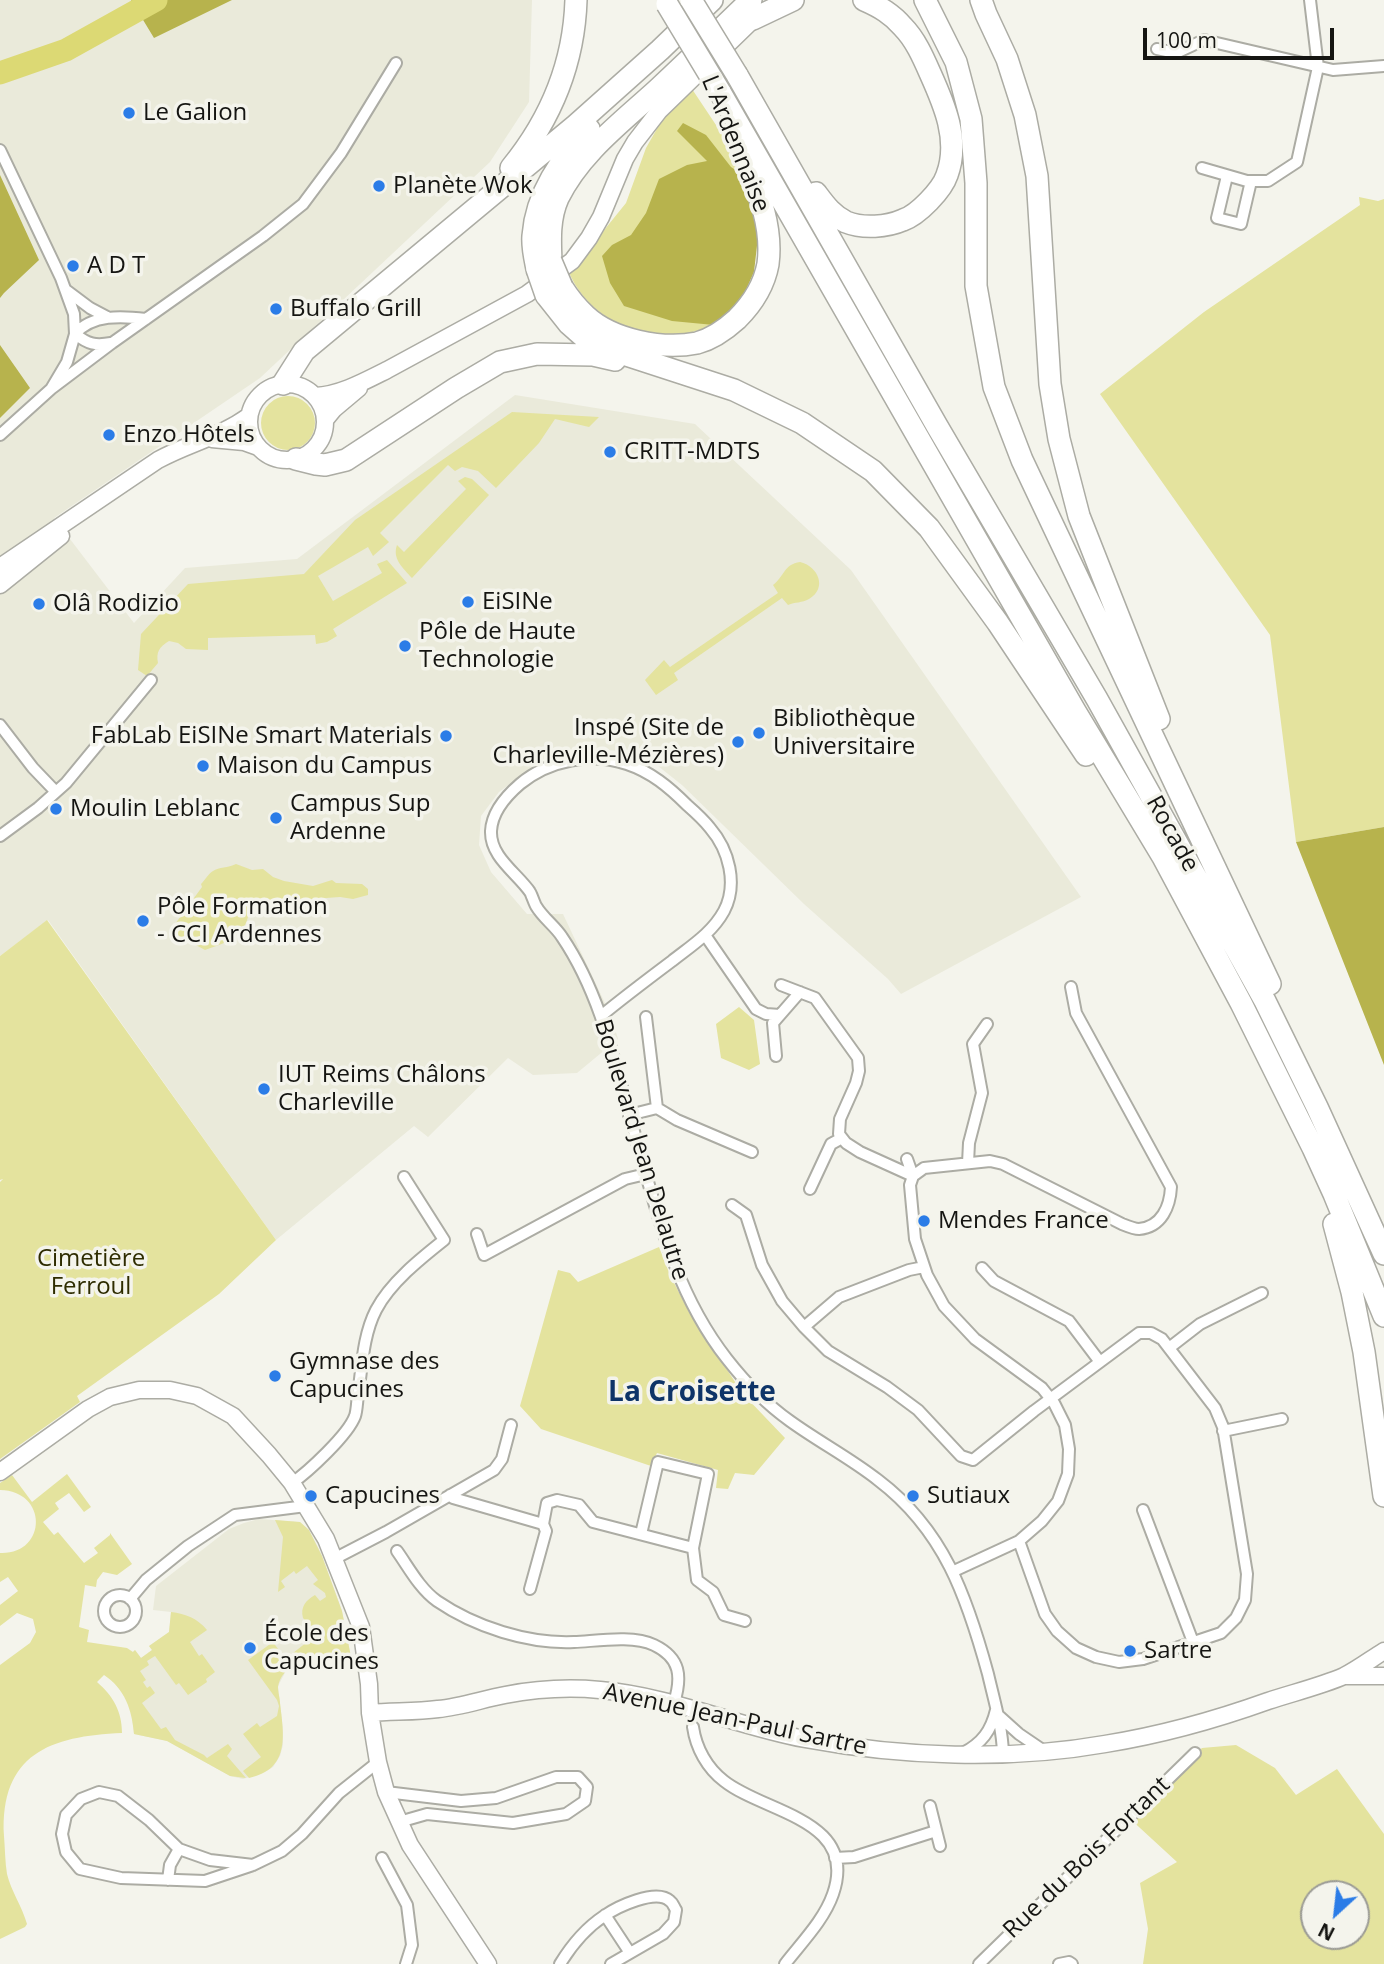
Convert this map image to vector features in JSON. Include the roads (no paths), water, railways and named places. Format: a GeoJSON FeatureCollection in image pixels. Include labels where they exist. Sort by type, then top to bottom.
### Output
{"type":"FeatureCollection","features":[{"type":"Feature","properties":{"kind":"highway"},"geometry":{"type":"LineString","coordinates":[[461,222],[509,171],[543,123],[566,65],[573,34],[576,0]]}},
{"type":"Feature","properties":{"kind":"highway","name":"L'Ardennaise"},"geometry":{"type":"LineString","coordinates":[[691,0],[770,133]]}},
{"type":"Feature","properties":{"kind":"highway"},"geometry":{"type":"LineString","coordinates":[[283,384],[304,351],[576,125],[712,0]]}},
{"type":"Feature","properties":{"kind":"highway"},"geometry":{"type":"LineString","coordinates":[[730,0],[649,77],[598,120],[571,148],[550,180],[539,207],[533,237],[569,324],[586,339],[608,349],[734,390],[802,423],[873,471],[929,528],[998,623],[1110,792],[1163,857]]}},
{"type":"Feature","properties":{"kind":"highway","name":"L'Ardennaise"},"geometry":{"type":"LineString","coordinates":[[544,265],[557,201],[572,174],[595,145],[752,10],[793,0]]}},
{"type":"Feature","properties":{"kind":"highway"},"geometry":{"type":"LineString","coordinates":[[770,133],[788,152],[829,211],[848,223],[874,227],[905,220],[932,199],[947,176],[952,146],[946,109],[922,54],[905,28],[883,8],[864,0]]}},
{"type":"Feature","properties":{"kind":"highway"},"geometry":{"type":"LineString","coordinates":[[925,0],[956,62],[971,119],[976,183],[976,286],[993,387],[1022,460],[1305,1060],[1317,1107]]}},
{"type":"Feature","properties":{"kind":"highway"},"geometry":{"type":"LineString","coordinates":[[981,0],[1007,59],[1025,115],[1037,176],[1050,384],[1059,439],[1079,516],[1120,624],[1249,938]]}},
{"type":"Feature","properties":{"kind":"highway","name":"L'Ardennaise"},"geometry":{"type":"LineString","coordinates":[[554,291],[569,298],[588,318],[611,332],[636,341],[667,346],[698,342],[726,330],[749,308],[761,289],[768,264],[769,235],[761,197],[720,92],[666,2]]}},
{"type":"Feature","properties":{"kind":"highway"},"geometry":{"type":"LineString","coordinates":[[720,92],[1068,699],[1163,857],[1241,1003],[1312,1148],[1384,1316]]}},
{"type":"Feature","properties":{"kind":"highway","name":"Rocade"},"geometry":{"type":"LineString","coordinates":[[770,133],[1097,699],[1265,1001],[1384,1254]]}},
{"type":"Feature","properties":{"kind":"highway"},"geometry":{"type":"LineString","coordinates":[[296,459],[325,465],[346,460],[500,362],[537,354],[593,355],[666,369]]}},
{"type":"Feature","properties":{"kind":"highway"},"geometry":{"type":"LineString","coordinates":[[1312,1148],[1352,1292],[1364,1352],[1384,1496]]}},
{"type":"Feature","properties":{"kind":"street"},"geometry":{"type":"LineString","coordinates":[[315,396],[339,391],[368,380],[527,294],[572,261],[601,217],[625,159],[646,127],[752,10],[774,0]]}},
{"type":"Feature","properties":{"kind":"street"},"geometry":{"type":"LineString","coordinates":[[1202,168],[1251,181],[1268,181],[1297,162],[1318,66],[1310,0]]}},
{"type":"Feature","properties":{"kind":"street"},"geometry":{"type":"LineString","coordinates":[[1157,50],[1176,53],[1204,40],[1333,70],[1384,66]]}},
{"type":"Feature","properties":{"kind":"street"},"geometry":{"type":"LineString","coordinates":[[0,435],[51,389],[263,236],[307,200],[341,153],[396,63]]}},
{"type":"Feature","properties":{"kind":"street"},"geometry":{"type":"LineString","coordinates":[[0,150],[66,290],[74,314],[75,334],[66,362],[51,389]]}},
{"type":"Feature","properties":{"kind":"street"},"geometry":{"type":"LineString","coordinates":[[1227,176],[1217,218],[1241,224],[1251,181]]}},
{"type":"Feature","properties":{"kind":"street"},"geometry":{"type":"LineString","coordinates":[[66,290],[107,317]]}},
{"type":"Feature","properties":{"kind":"street"},"geometry":{"type":"LineString","coordinates":[[75,334],[81,327],[107,317],[146,319]]}},
{"type":"Feature","properties":{"kind":"street"},"geometry":{"type":"LineString","coordinates":[[75,334],[86,343],[113,343]]}},
{"type":"Feature","properties":{"kind":"street"},"geometry":{"type":"LineString","coordinates":[[325,420],[368,380]]}},
{"type":"Feature","properties":{"kind":"street"},"geometry":{"type":"LineString","coordinates":[[283,384],[306,388],[315,396],[324,411],[324,433],[318,445],[308,454],[296,459],[276,458],[258,447],[249,427],[249,416],[257,398],[265,391],[283,384]]}},
{"type":"Feature","properties":{"kind":"street"},"geometry":{"type":"LineString","coordinates":[[0,567],[146,468],[175,451],[226,431],[249,416]]}},
{"type":"Feature","properties":{"kind":"street"},"geometry":{"type":"LineString","coordinates":[[209,439],[258,447]]}},
{"type":"Feature","properties":{"kind":"street"},"geometry":{"type":"LineString","coordinates":[[0,585],[113,491]]}},
{"type":"Feature","properties":{"kind":"street"},"geometry":{"type":"LineString","coordinates":[[0,836],[66,783],[151,680]]}},
{"type":"Feature","properties":{"kind":"street"},"geometry":{"type":"LineString","coordinates":[[0,725],[33,768],[56,792]]}},
{"type":"Feature","properties":{"kind":"street","name":"Boulevard Jean Delautre"},"geometry":{"type":"LineString","coordinates":[[705,935],[726,906],[731,881],[726,853],[712,829],[660,780],[626,763],[607,759],[581,759],[557,763],[534,774],[503,801],[494,817],[491,834],[494,846],[531,893],[535,905],[560,933],[582,969],[601,1016],[666,1245],[683,1288],[702,1324],[727,1359],[758,1394],[790,1421],[882,1482],[913,1512],[940,1547],[954,1571],[972,1619],[997,1711],[1003,1753]]}},
{"type":"Feature","properties":{"kind":"street"},"geometry":{"type":"LineString","coordinates":[[601,1016],[705,935],[756,1009],[766,1014],[780,1015]]}},
{"type":"Feature","properties":{"kind":"street"},"geometry":{"type":"LineString","coordinates":[[781,985],[815,998],[858,1058],[856,1083],[839,1119],[839,1133],[842,1138],[860,1152],[913,1176]]}},
{"type":"Feature","properties":{"kind":"street"},"geometry":{"type":"LineString","coordinates":[[954,1571],[1019,1541],[1042,1521],[1058,1501],[1068,1474],[1069,1449],[1065,1425],[1042,1388],[975,1339],[944,1306],[924,1267],[915,1239],[910,1185],[913,1176],[923,1168],[990,1161],[1003,1164],[1122,1224],[1138,1229],[1156,1223],[1170,1202],[1171,1186],[1076,1013],[1071,987]]}},
{"type":"Feature","properties":{"kind":"street"},"geometry":{"type":"LineString","coordinates":[[776,1056],[773,1023],[800,992]]}},
{"type":"Feature","properties":{"kind":"street"},"geometry":{"type":"LineString","coordinates":[[646,1017],[657,1108]]}},
{"type":"Feature","properties":{"kind":"street"},"geometry":{"type":"LineString","coordinates":[[968,1163],[969,1143],[982,1093],[973,1044],[987,1024]]}},
{"type":"Feature","properties":{"kind":"street"},"geometry":{"type":"LineString","coordinates":[[629,1115],[657,1108],[677,1120],[752,1152]]}},
{"type":"Feature","properties":{"kind":"street"},"geometry":{"type":"LineString","coordinates":[[810,1189],[831,1144],[842,1138]]}},
{"type":"Feature","properties":{"kind":"street"},"geometry":{"type":"LineString","coordinates":[[906,1159],[913,1176]]}},
{"type":"Feature","properties":{"kind":"street"},"geometry":{"type":"LineString","coordinates":[[477,1234],[484,1255],[625,1179],[646,1174]]}},
{"type":"Feature","properties":{"kind":"street"},"geometry":{"type":"LineString","coordinates":[[292,1483],[304,1475],[345,1432],[355,1416],[367,1333],[375,1311],[411,1268],[443,1240],[404,1177]]}},
{"type":"Feature","properties":{"kind":"street"},"geometry":{"type":"LineString","coordinates":[[732,1205],[746,1215],[762,1265],[782,1301],[804,1327],[828,1351],[887,1387],[918,1410],[961,1456],[973,1460],[1139,1333],[1151,1333],[1162,1339],[1214,1408],[1223,1431],[1247,1574],[1245,1600],[1236,1618],[1221,1633],[1143,1660],[1119,1662],[1096,1657],[1076,1648],[1057,1632],[1045,1614],[1019,1541]]}},
{"type":"Feature","properties":{"kind":"street"},"geometry":{"type":"LineString","coordinates":[[804,1327],[839,1297],[909,1270],[924,1267]]}},
{"type":"Feature","properties":{"kind":"street"},"geometry":{"type":"LineString","coordinates":[[982,1268],[994,1281],[1069,1321],[1100,1362]]}},
{"type":"Feature","properties":{"kind":"street"},"geometry":{"type":"LineString","coordinates":[[1169,1348],[1199,1324],[1262,1293]]}},
{"type":"Feature","properties":{"kind":"street"},"geometry":{"type":"LineString","coordinates":[[0,1472],[88,1409],[110,1397],[139,1390],[170,1390],[197,1396],[233,1416],[292,1483],[326,1539],[361,1627],[370,1713],[386,1792],[410,1845],[488,1964]]}},
{"type":"Feature","properties":{"kind":"street"},"geometry":{"type":"LineString","coordinates":[[1223,1431],[1282,1419]]}},
{"type":"Feature","properties":{"kind":"street"},"geometry":{"type":"LineString","coordinates":[[334,1559],[494,1470],[502,1459],[511,1425]]}},
{"type":"Feature","properties":{"kind":"street"},"geometry":{"type":"LineString","coordinates":[[641,1534],[659,1462],[708,1474],[693,1548],[697,1580],[713,1592],[724,1615],[745,1621]]}},
{"type":"Feature","properties":{"kind":"street"},"geometry":{"type":"LineString","coordinates":[[450,1495],[543,1524]]}},
{"type":"Feature","properties":{"kind":"street"},"geometry":{"type":"LineString","coordinates":[[530,1589],[546,1531],[543,1524],[547,1503],[557,1500],[579,1506],[593,1522],[693,1548]]}},
{"type":"Feature","properties":{"kind":"street"},"geometry":{"type":"LineString","coordinates":[[130,1599],[146,1580],[188,1546],[235,1515],[306,1506]]}},
{"type":"Feature","properties":{"kind":"street"},"geometry":{"type":"LineString","coordinates":[[1143,1510],[1193,1642]]}},
{"type":"Feature","properties":{"kind":"street"},"geometry":{"type":"LineString","coordinates":[[397,1551],[416,1580],[436,1600],[468,1618],[503,1632],[537,1641],[567,1643],[633,1640],[653,1644],[669,1655],[677,1665],[680,1678],[674,1703]]}},
{"type":"Feature","properties":{"kind":"street","name":"Avenue Jean-Paul Sartre"},"geometry":{"type":"LineString","coordinates":[[370,1713],[440,1709],[508,1694],[553,1689],[599,1690],[640,1695],[804,1738],[875,1749],[963,1753],[1044,1751],[1105,1745],[1215,1719],[1343,1676],[1384,1651]]}},
{"type":"Feature","properties":{"kind":"street","name":"Avenue Jean-Paul Sartre"},"geometry":{"type":"LineString","coordinates":[[1343,1676],[1384,1676]]}},
{"type":"Feature","properties":{"kind":"street"},"geometry":{"type":"LineString","coordinates":[[963,1753],[984,1739],[997,1711],[1018,1734],[1044,1751]]}},
{"type":"Feature","properties":{"kind":"street"},"geometry":{"type":"LineString","coordinates":[[692,1727],[704,1760],[723,1781],[805,1821],[822,1835],[834,1853],[838,1872],[833,1894],[821,1917],[785,1964]]}},
{"type":"Feature","properties":{"kind":"street","name":"Rue du Bois Fortant"},"geometry":{"type":"LineString","coordinates":[[979,1964],[1195,1753]]}},
{"type":"Feature","properties":{"kind":"street"},"geometry":{"type":"LineString","coordinates":[[253,1865],[210,1860],[179,1849],[149,1820],[118,1796],[99,1792],[81,1799],[66,1815],[62,1834],[66,1852],[80,1869],[121,1878],[205,1881],[253,1865],[282,1851],[302,1834],[340,1793],[378,1762]]}},
{"type":"Feature","properties":{"kind":"street"},"geometry":{"type":"LineString","coordinates":[[386,1792],[461,1801],[496,1798],[556,1777],[578,1777],[587,1787],[585,1801],[566,1814],[513,1823],[427,1814],[400,1822]]}},
{"type":"Feature","properties":{"kind":"street"},"geometry":{"type":"LineString","coordinates":[[930,1806],[940,1846]]}},
{"type":"Feature","properties":{"kind":"street"},"geometry":{"type":"LineString","coordinates":[[835,1858],[854,1857],[936,1831]]}},
{"type":"Feature","properties":{"kind":"street"},"geometry":{"type":"LineString","coordinates":[[168,1880],[170,1865],[179,1849]]}},
{"type":"Feature","properties":{"kind":"street"},"geometry":{"type":"LineString","coordinates":[[382,1858],[407,1905],[412,1945],[406,1964]]}},
{"type":"Feature","properties":{"kind":"street"},"geometry":{"type":"LineString","coordinates":[[560,1964],[585,1932],[605,1915],[636,1900],[653,1896],[670,1900],[676,1910],[674,1922],[663,1934],[611,1964]]}},
{"type":"Feature","properties":{"kind":"street"},"geometry":{"type":"LineString","coordinates":[[605,1915],[630,1954]]}},
{"type":"Feature","properties":{"kind":"street"},"geometry":{"type":"LineString","coordinates":[[1059,1964],[1072,1964]]}},
{"type":"Feature","properties":{"kind":"waterway"},"geometry":{"type":"LineString","coordinates":[[0,73],[66,50],[156,0]]}},
{"type":"Feature","properties":{"kind":"place","name":"Le Galion"},"geometry":{"type":"Point","coordinates":[129,113]}},
{"type":"Feature","properties":{"kind":"place","name":"Planète Wok"},"geometry":{"type":"Point","coordinates":[379,186]}},
{"type":"Feature","properties":{"kind":"place","name":"A D T"},"geometry":{"type":"Point","coordinates":[73,266]}},
{"type":"Feature","properties":{"kind":"place","name":"Buffalo Grill"},"geometry":{"type":"Point","coordinates":[276,309]}},
{"type":"Feature","properties":{"kind":"place","name":"Enzo Hôtels"},"geometry":{"type":"Point","coordinates":[109,435]}},
{"type":"Feature","properties":{"kind":"place","name":"CRITT-MDTS"},"geometry":{"type":"Point","coordinates":[610,452]}},
{"type":"Feature","properties":{"kind":"place","name":"EiSINe"},"geometry":{"type":"Point","coordinates":[468,602]}},
{"type":"Feature","properties":{"kind":"place","name":"Olâ Rodizio"},"geometry":{"type":"Point","coordinates":[39,604]}},
{"type":"Feature","properties":{"kind":"place","name":"Pôle de Haute Technologie"},"geometry":{"type":"Point","coordinates":[405,646]}},
{"type":"Feature","properties":{"kind":"place","name":"Bibliothèque Universitaire"},"geometry":{"type":"Point","coordinates":[759,733]}},
{"type":"Feature","properties":{"kind":"place","name":"FabLab EiSINe Smart Materials"},"geometry":{"type":"Point","coordinates":[446,736]}},
{"type":"Feature","properties":{"kind":"place","name":"Inspé (Site de Charleville-Mézières)"},"geometry":{"type":"Point","coordinates":[738,742]}},
{"type":"Feature","properties":{"kind":"place","name":"Maison du Campus"},"geometry":{"type":"Point","coordinates":[203,766]}},
{"type":"Feature","properties":{"kind":"place","name":"Moulin Leblanc"},"geometry":{"type":"Point","coordinates":[56,809]}},
{"type":"Feature","properties":{"kind":"place","name":"Campus Sup Ardenne"},"geometry":{"type":"Point","coordinates":[276,818]}},
{"type":"Feature","properties":{"kind":"place","name":"Pôle Formation - CCI Ardennes"},"geometry":{"type":"Point","coordinates":[143,921]}},
{"type":"Feature","properties":{"kind":"place","name":"IUT Reims Châlons Charleville"},"geometry":{"type":"Point","coordinates":[264,1089]}},
{"type":"Feature","properties":{"kind":"place","name":"Mendes France"},"geometry":{"type":"Point","coordinates":[924,1221]}},
{"type":"Feature","properties":{"kind":"place","name":"Gymnase des Capucines"},"geometry":{"type":"Point","coordinates":[275,1376]}},
{"type":"Feature","properties":{"kind":"place","name":"Capucines"},"geometry":{"type":"Point","coordinates":[311,1496]}},
{"type":"Feature","properties":{"kind":"place","name":"Sutiaux"},"geometry":{"type":"Point","coordinates":[913,1496]}},
{"type":"Feature","properties":{"kind":"place","name":"École des Capucines"},"geometry":{"type":"Point","coordinates":[250,1648]}},
{"type":"Feature","properties":{"kind":"place","name":"Sartre"},"geometry":{"type":"Point","coordinates":[1130,1651]}},
{"type":"Feature","properties":{"kind":"district","name":"La Croisette"},"geometry":{"type":"Point","coordinates":[692,1393]}},
{"type":"Feature","properties":{"kind":"park label","name":"Cimetière Ferroul"},"geometry":{"type":"Point","coordinates":[91,1273]}}]}
